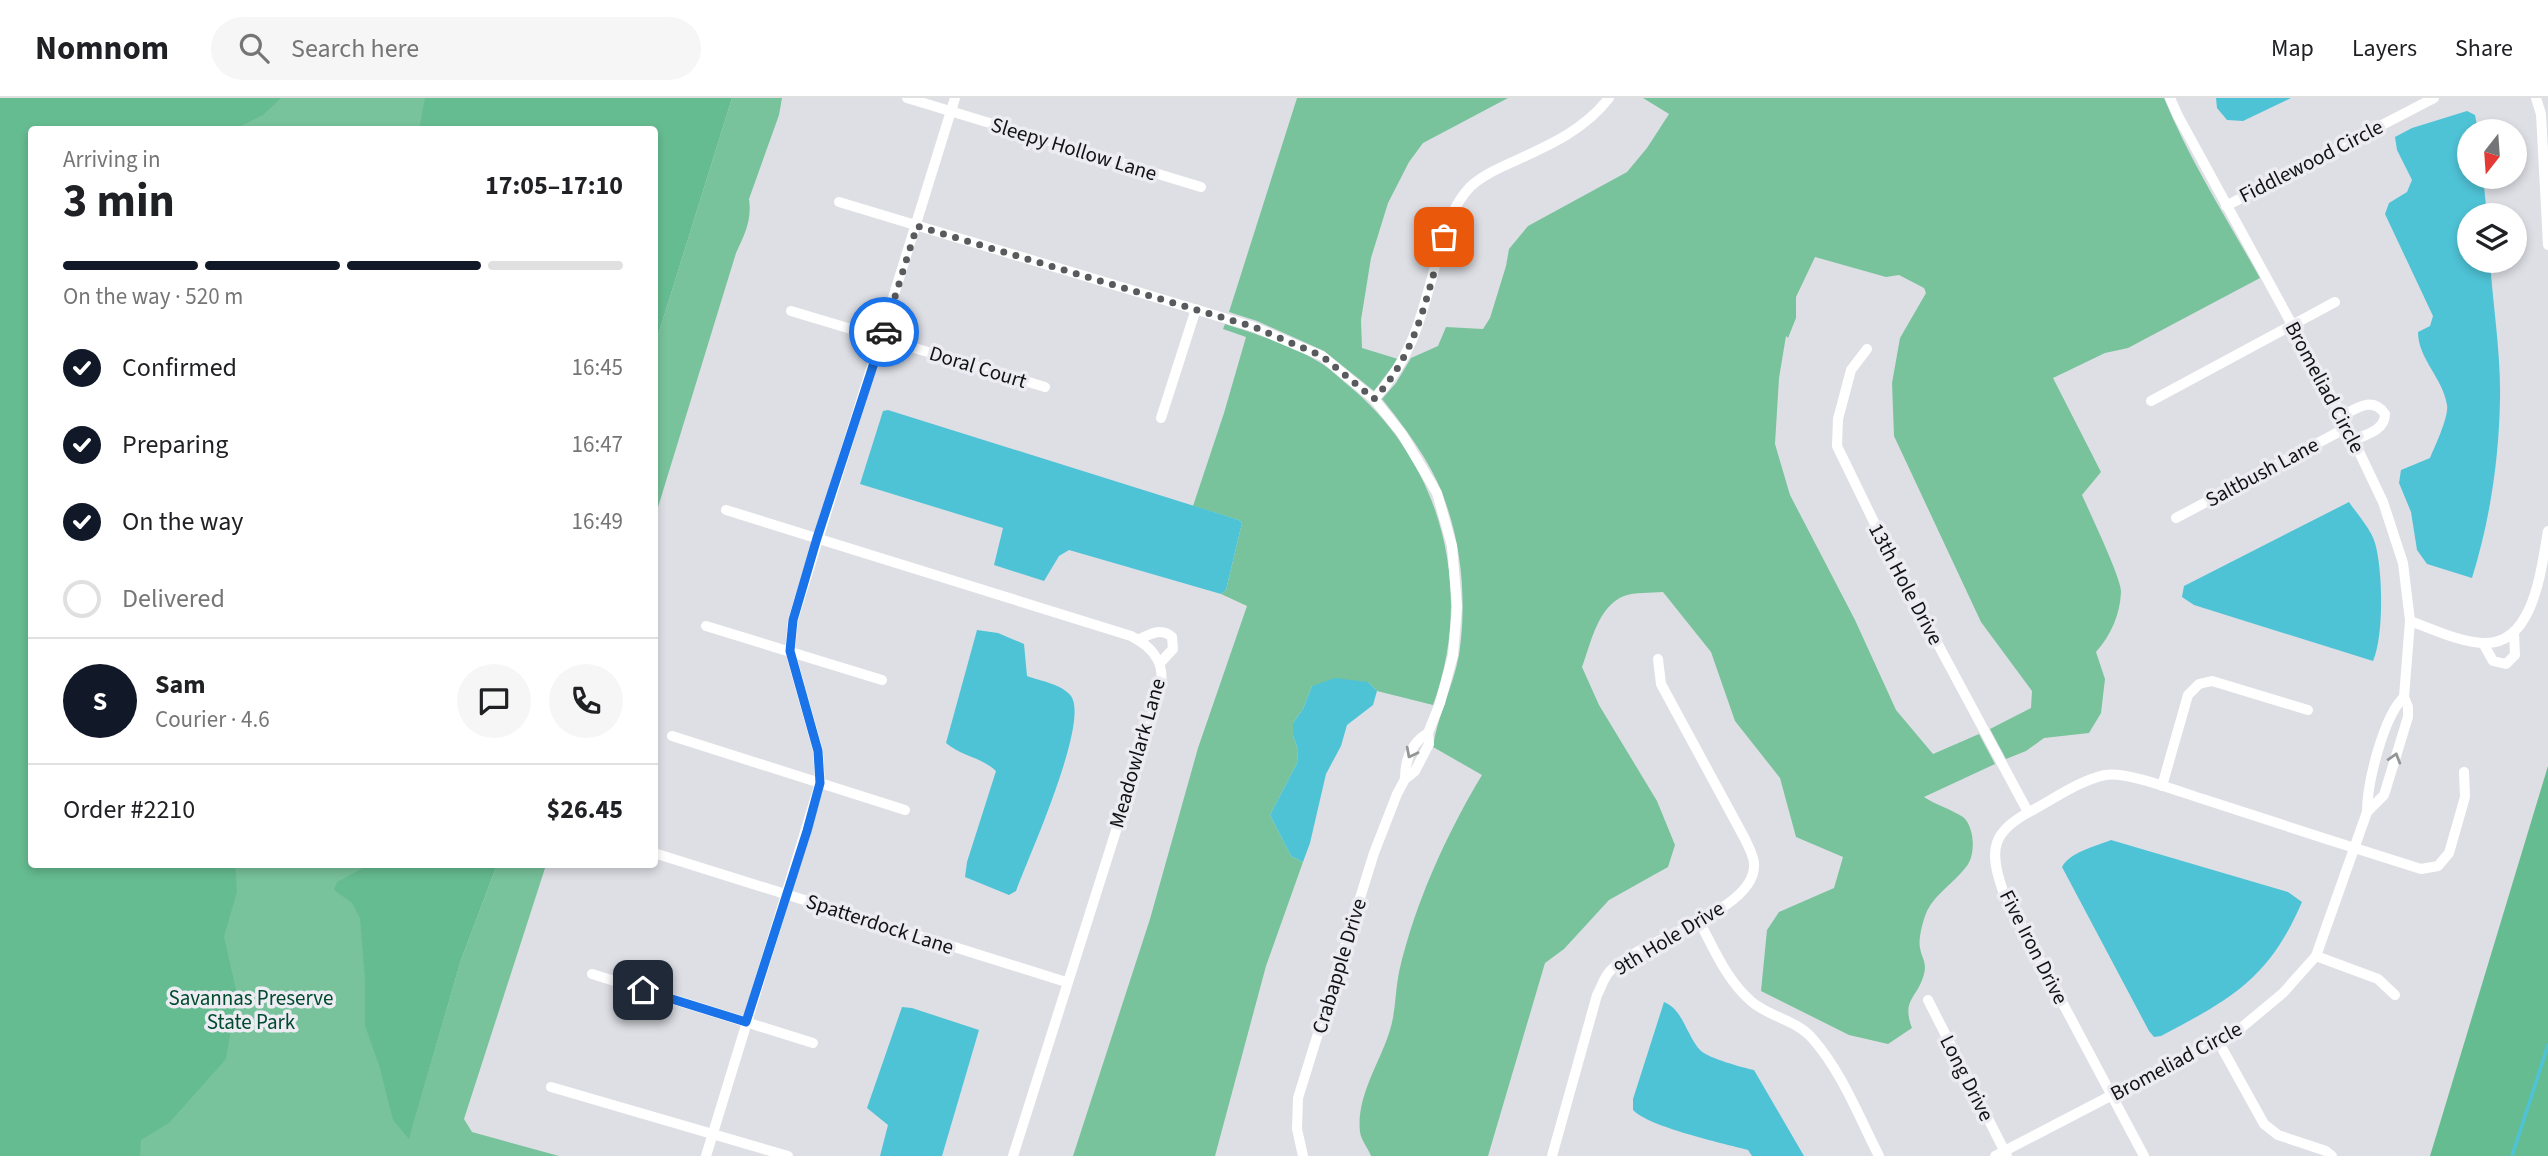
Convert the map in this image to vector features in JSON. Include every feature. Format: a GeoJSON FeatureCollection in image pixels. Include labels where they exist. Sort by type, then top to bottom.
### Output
{"type":"FeatureCollection","features":[{"type":"Feature","properties":{"kind":"street","name":"Sleepy Hollow Lane"},"geometry":{"type":"LineString","coordinates":[[907,98],[1201,187]]}},
{"type":"Feature","properties":{"kind":"street"},"geometry":{"type":"LineString","coordinates":[[706,1156],[820,783],[818,751],[790,651],[793,620],[955,98]]}},
{"type":"Feature","properties":{"kind":"street"},"geometry":{"type":"LineString","coordinates":[[1374,399],[1404,361],[1416,332],[1451,213],[1472,185],[1500,167],[1566,135],[1593,117],[1609,98]]}},
{"type":"Feature","properties":{"kind":"street","name":"Bromeliad Circle"},"geometry":{"type":"LineString","coordinates":[[2170,98],[2226,206],[2348,427],[2383,502],[2403,563],[2410,621],[2404,697],[2408,717],[2384,795],[2367,812]]}},
{"type":"Feature","properties":{"kind":"street","name":"Fiddlewood Circle"},"geometry":{"type":"LineString","coordinates":[[2226,206],[2434,98]]}},
{"type":"Feature","properties":{"kind":"street"},"geometry":{"type":"LineString","coordinates":[[2536,98],[2541,114],[2548,245]]}},
{"type":"Feature","properties":{"kind":"street","name":"Crabapple Drive"},"geometry":{"type":"LineString","coordinates":[[839,202],[1254,327],[1322,356],[1374,399],[1402,434],[1437,493],[1452,546],[1457,607],[1453,655],[1440,703],[1428,733],[1429,744],[1415,771],[1405,779],[1374,853],[1298,1098],[1297,1129],[1303,1156]]}},
{"type":"Feature","properties":{"kind":"street"},"geometry":{"type":"LineString","coordinates":[[2151,401],[2335,302]]}},
{"type":"Feature","properties":{"kind":"street"},"geometry":{"type":"LineString","coordinates":[[1161,418],[1196,309]]}},
{"type":"Feature","properties":{"kind":"street","name":"Doral Court"},"geometry":{"type":"LineString","coordinates":[[791,311],[1045,387]]}},
{"type":"Feature","properties":{"kind":"street","name":"13th Hole Drive"},"geometry":{"type":"LineString","coordinates":[[1867,349],[1851,370],[1838,419],[1837,446],[1890,555],[2028,813]]}},
{"type":"Feature","properties":{"kind":"street"},"geometry":{"type":"LineString","coordinates":[[2342,416],[2364,404],[2382,409],[2385,414],[2383,424],[2379,428],[2354,440]]}},
{"type":"Feature","properties":{"kind":"street","name":"Saltbush Lane"},"geometry":{"type":"LineString","coordinates":[[2176,518],[2348,427]]}},
{"type":"Feature","properties":{"kind":"street"},"geometry":{"type":"LineString","coordinates":[[726,510],[1139,640],[1165,632],[1172,637],[1173,649],[1160,663]]}},
{"type":"Feature","properties":{"kind":"street"},"geometry":{"type":"LineString","coordinates":[[2410,621],[2483,643],[2498,642],[2515,633],[2529,611],[2548,531]]}},
{"type":"Feature","properties":{"kind":"street"},"geometry":{"type":"LineString","coordinates":[[706,626],[882,680]]}},
{"type":"Feature","properties":{"kind":"street"},"geometry":{"type":"LineString","coordinates":[[2483,643],[2493,661],[2506,664],[2515,655],[2515,633]]}},
{"type":"Feature","properties":{"kind":"street","name":"Meadowlark Lane"},"geometry":{"type":"LineString","coordinates":[[1013,1156],[1159,695],[1162,679],[1160,663],[1152,649],[1139,640]]}},
{"type":"Feature","properties":{"kind":"street","name":"9th Hole Drive"},"geometry":{"type":"LineString","coordinates":[[1552,1156],[1597,995],[1609,971],[1627,958],[1699,921],[1739,896],[1751,881],[1754,863],[1745,839],[1661,684],[1658,659]]}},
{"type":"Feature","properties":{"kind":"street"},"geometry":{"type":"LineString","coordinates":[[2161,786],[2188,695],[2199,684],[2212,681],[2308,710]]}},
{"type":"Feature","properties":{"kind":"street","name":"Bromeliad Circle"},"geometry":{"type":"LineString","coordinates":[[2002,1154],[2241,1028],[2283,993],[2316,956],[2367,812],[2367,790],[2391,713],[2404,697]]}},
{"type":"Feature","properties":{"kind":"street"},"geometry":{"type":"LineString","coordinates":[[672,736],[905,810]]}},
{"type":"Feature","properties":{"kind":"street","name":"Five Iron Drive"},"geometry":{"type":"LineString","coordinates":[[2144,1156],[2003,891],[1994,865],[1996,845],[2003,830],[2028,813],[2089,781],[2107,775],[2161,786],[2421,869],[2438,866],[2449,853],[2465,797],[2464,772]]}},
{"type":"Feature","properties":{"kind":"street","name":"Spatterdock Lane"},"geometry":{"type":"LineString","coordinates":[[658,854],[1066,982]]}},
{"type":"Feature","properties":{"kind":"street"},"geometry":{"type":"LineString","coordinates":[[1699,921],[1731,981],[1754,1004],[1784,1017],[1811,1036],[1832,1065],[1880,1156]]}},
{"type":"Feature","properties":{"kind":"street"},"geometry":{"type":"LineString","coordinates":[[2316,956],[2378,979],[2395,995]]}},
{"type":"Feature","properties":{"kind":"street"},"geometry":{"type":"LineString","coordinates":[[592,974],[813,1043]]}},
{"type":"Feature","properties":{"kind":"street","name":"Long Drive"},"geometry":{"type":"LineString","coordinates":[[1928,1000],[2002,1154]]}},
{"type":"Feature","properties":{"kind":"street"},"geometry":{"type":"LineString","coordinates":[[2218,1041],[2264,1124],[2278,1135],[2326,1151],[2332,1156]]}},
{"type":"Feature","properties":{"kind":"street"},"geometry":{"type":"LineString","coordinates":[[551,1087],[788,1156]]}},
{"type":"Feature","properties":{"kind":"green space","name":"Savannas Preserve State Park"},"geometry":{"type":"Polygon","coordinates":[[[0,98],[719,98],[658,128],[28,126],[28,868],[479,868],[409,1138],[461,960],[496,868],[545,868],[464,1119],[472,1132],[559,1156],[0,1156],[0,98]]]}},
{"type":"Feature","properties":{"kind":"green space"},"geometry":{"type":"Polygon","coordinates":[[[0,98],[281,98],[263,115],[241,126],[28,126],[28,868],[235,868],[237,892],[224,937],[237,994],[226,1059],[169,1123],[141,1140],[140,1156],[0,1156],[0,98]]]}},
{"type":"Feature","properties":{"kind":"green space"},"geometry":{"type":"Polygon","coordinates":[[[425,98],[732,98],[658,335],[658,126],[420,126],[425,98]]]}},
{"type":"Feature","properties":{"kind":"green space"},"geometry":{"type":"Polygon","coordinates":[[[732,98],[782,98],[779,115],[749,199],[747,227],[736,253],[658,507],[658,335],[732,98]]]}},
{"type":"Feature","properties":{"kind":"green space"},"geometry":{"type":"Polygon","coordinates":[[[1297,98],[1508,98],[1423,143],[1409,162],[1388,203],[1371,258],[1361,320],[1362,348],[1398,359],[1374,391],[1324,351],[1257,321],[1229,312],[1297,98]]]}},
{"type":"Feature","properties":{"kind":"green space"},"geometry":{"type":"Polygon","coordinates":[[[1643,98],[2164,98],[2197,167],[2260,278],[2128,348],[2105,353],[2053,378],[2101,472],[2082,495],[2120,585],[2119,609],[2106,639],[2096,652],[2105,679],[2101,713],[2089,733],[2044,738],[2026,751],[2006,759],[1990,729],[2031,708],[2032,691],[1981,622],[1894,436],[1892,383],[1900,338],[1926,293],[1924,288],[1899,275],[1886,277],[1815,257],[1796,297],[1796,318],[1788,338],[1786,336],[1779,378],[1775,444],[1790,495],[1855,620],[1896,710],[1933,754],[1979,734],[1995,764],[1924,797],[1963,817],[1970,827],[1973,849],[1966,867],[1935,899],[1924,919],[1920,944],[1925,970],[1909,1004],[1912,1028],[1888,1044],[1849,1035],[1761,991],[1767,930],[1779,912],[1834,888],[1843,857],[1796,837],[1780,778],[1735,721],[1711,652],[1663,592],[1628,595],[1615,601],[1601,617],[1582,667],[1599,705],[1657,801],[1675,845],[1668,867],[1609,900],[1564,949],[1545,963],[1488,1156],[1371,1156],[1360,1132],[1362,1106],[1390,1030],[1406,946],[1433,870],[1482,775],[1433,747],[1459,655],[1463,614],[1458,552],[1449,512],[1431,468],[1382,399],[1396,383],[1411,358],[1438,346],[1446,327],[1483,329],[1490,318],[1509,249],[1528,226],[1627,172],[1647,148],[1669,114],[1643,98]]]}},
{"type":"Feature","properties":{"kind":"green space"},"geometry":{"type":"Polygon","coordinates":[[[1225,324],[1286,345],[1323,364],[1380,416],[1407,451],[1427,490],[1442,531],[1449,574],[1451,618],[1445,662],[1433,705],[1377,691],[1368,682],[1312,686],[1303,709],[1293,723],[1293,735],[1298,750],[1297,763],[1270,815],[1291,856],[1303,862],[1266,966],[1215,1156],[1073,1156],[1150,919],[1198,748],[1247,606],[1221,594],[1226,590],[1242,523],[1193,506],[1246,337],[1223,329],[1225,324]]]}},
{"type":"Feature","properties":{"kind":"green space"},"geometry":{"type":"Polygon","coordinates":[[[2548,766],[2548,1156],[2430,1156],[2548,766]]]}},
{"type":"Feature","properties":{"kind":"green space"},"geometry":{"type":"Polygon","coordinates":[[[363,868],[496,868],[461,960],[409,1139],[393,1120],[379,1065],[365,1026],[365,980],[360,918],[352,903],[334,890],[337,882],[363,868]]]}},
{"type":"Feature","properties":{"kind":"water"},"geometry":{"type":"Polygon","coordinates":[[[2216,98],[2291,98],[2243,121],[2227,120],[2217,108],[2216,98]]]}},
{"type":"Feature","properties":{"kind":"water"},"geometry":{"type":"Polygon","coordinates":[[[2467,111],[2475,115],[2476,119],[2457,119],[2457,189],[2484,189],[2486,203],[2457,203],[2457,273],[2491,273],[2500,382],[2498,445],[2492,490],[2472,578],[2427,564],[2417,550],[2411,512],[2399,483],[2401,470],[2430,458],[2447,410],[2445,395],[2419,342],[2418,332],[2430,326],[2433,316],[2385,214],[2389,203],[2407,192],[2412,180],[2397,150],[2395,137],[2412,128],[2467,111]]]}},
{"type":"Feature","properties":{"kind":"water"},"geometry":{"type":"Polygon","coordinates":[[[888,410],[1239,520],[1242,523],[1226,590],[1221,594],[1069,550],[1059,556],[1044,581],[994,565],[1003,528],[860,484],[883,411],[888,410]]]}},
{"type":"Feature","properties":{"kind":"water"},"geometry":{"type":"Polygon","coordinates":[[[2349,502],[2370,532],[2378,555],[2381,620],[2373,661],[2194,605],[2182,597],[2184,586],[2349,502]]]}},
{"type":"Feature","properties":{"kind":"water"},"geometry":{"type":"Polygon","coordinates":[[[977,630],[998,633],[1024,644],[1027,676],[1067,692],[1075,710],[1065,760],[1044,822],[1016,891],[1009,895],[965,877],[967,862],[996,771],[946,743],[977,630]]]}},
{"type":"Feature","properties":{"kind":"water"},"geometry":{"type":"Polygon","coordinates":[[[1335,678],[1368,682],[1377,691],[1373,705],[1347,725],[1341,746],[1326,774],[1303,862],[1291,856],[1270,815],[1297,763],[1298,750],[1293,735],[1293,723],[1303,709],[1312,686],[1335,678]]]}},
{"type":"Feature","properties":{"kind":"water"},"geometry":{"type":"Polygon","coordinates":[[[2111,840],[2288,892],[2302,902],[2276,950],[2245,984],[2228,998],[2161,1036],[2154,1037],[2149,1031],[2062,867],[2077,853],[2111,840]]]}},
{"type":"Feature","properties":{"kind":"water"},"geometry":{"type":"Polygon","coordinates":[[[1664,1002],[1676,1011],[1701,1051],[1719,1060],[1754,1070],[1804,1156],[1752,1156],[1748,1150],[1670,1128],[1633,1110],[1633,1099],[1664,1002]]]}},
{"type":"Feature","properties":{"kind":"water"},"geometry":{"type":"Polygon","coordinates":[[[902,1007],[979,1030],[942,1156],[880,1156],[888,1125],[867,1108],[902,1007]]]}},
{"type":"Feature","properties":{"kind":"waterway"},"geometry":{"type":"LineString","coordinates":[[2512,1156],[2548,1045]]}},
{"type":"Feature","properties":{"kind":"way so far"},"geometry":{"type":"LineString","coordinates":[[884,332],[917,226],[1254,327],[1322,356],[1374,399],[1404,361],[1416,332],[1444,237]]}},
{"type":"Feature","properties":{"kind":"route"},"geometry":{"type":"LineString","coordinates":[[643,990],[746,1022],[820,783],[818,751],[790,651],[793,620],[884,332]]}}]}
